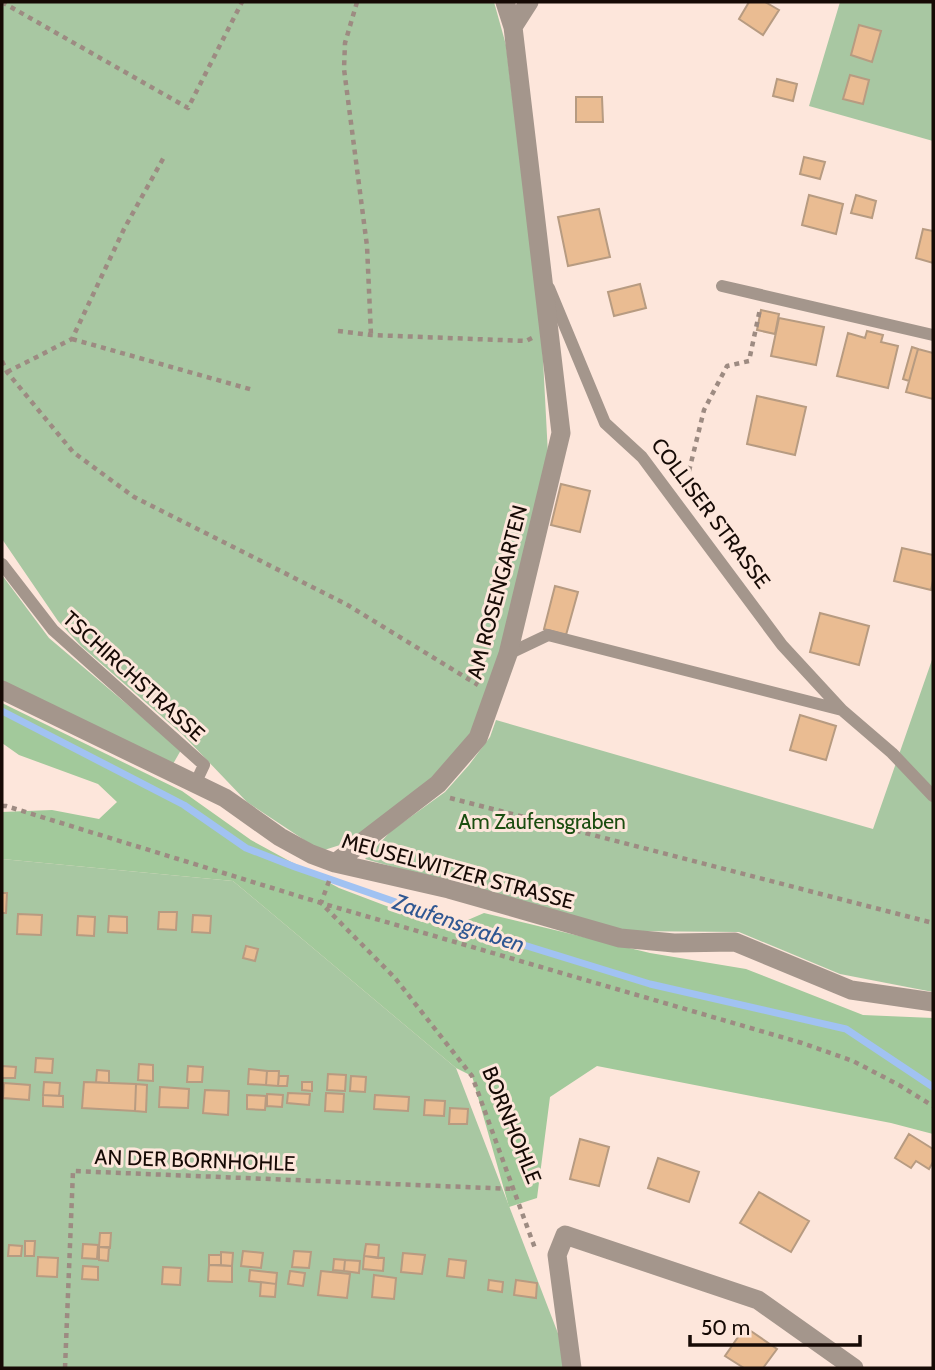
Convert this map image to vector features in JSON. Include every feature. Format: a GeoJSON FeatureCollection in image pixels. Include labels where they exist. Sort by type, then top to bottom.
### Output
{"type":"FeatureCollection","features":[{"type":"Feature","properties":{"kind":"street","name":"COLLISER STRASSE"},"geometry":{"type":"LineString","coordinates":[[505,2],[513,27],[541,268]]}},
{"type":"Feature","properties":{"kind":"street"},"geometry":{"type":"LineString","coordinates":[[513,27],[529,2]]}},
{"type":"Feature","properties":{"kind":"street","name":"AM ROSENGARTEN"},"geometry":{"type":"LineString","coordinates":[[335,863],[438,784],[478,738],[494,695],[508,654],[561,433],[541,268]]}},
{"type":"Feature","properties":{"kind":"street","name":"MEUSELWITZER STRASSE"},"geometry":{"type":"LineString","coordinates":[[2,690],[225,799],[280,837],[311,854],[335,863],[450,889],[620,938],[674,943],[736,942],[851,990],[933,1002]]}},
{"type":"Feature","properties":{"kind":"street"},"geometry":{"type":"LineString","coordinates":[[572,1368],[556,1255],[565,1235],[758,1300],[854,1368]]}},
{"type":"Feature","properties":{"kind":"lane","name":"COLLISER STRASSE"},"geometry":{"type":"LineString","coordinates":[[541,268],[605,423],[642,457],[782,645],[842,710],[891,753],[933,796]]}},
{"type":"Feature","properties":{"kind":"lane"},"geometry":{"type":"LineString","coordinates":[[722,286],[933,335]]}},
{"type":"Feature","properties":{"kind":"lane","name":"TSCHIRCHSTRASSE"},"geometry":{"type":"LineString","coordinates":[[2,564],[52,630],[204,765],[195,784]]}},
{"type":"Feature","properties":{"kind":"lane","name":"COLLISER STRASSE"},"geometry":{"type":"LineString","coordinates":[[508,654],[548,635],[842,710]]}},
{"type":"Feature","properties":{"kind":"path"},"geometry":{"type":"LineString","coordinates":[[2,2],[188,108],[242,2]]}},
{"type":"Feature","properties":{"kind":"path"},"geometry":{"type":"LineString","coordinates":[[357,2],[345,43],[344,69],[367,246],[371,335]]}},
{"type":"Feature","properties":{"kind":"path"},"geometry":{"type":"LineString","coordinates":[[7,372],[72,339],[124,229],[164,157]]}},
{"type":"Feature","properties":{"kind":"path"},"geometry":{"type":"LineString","coordinates":[[690,471],[704,410],[727,366],[749,361],[762,295]]}},
{"type":"Feature","properties":{"kind":"path"},"geometry":{"type":"LineString","coordinates":[[338,331],[371,335],[526,341],[549,329]]}},
{"type":"Feature","properties":{"kind":"path"},"geometry":{"type":"LineString","coordinates":[[72,339],[253,390]]}},
{"type":"Feature","properties":{"kind":"path"},"geometry":{"type":"LineString","coordinates":[[2,361],[7,372],[73,452],[134,497],[346,604],[494,695]]}},
{"type":"Feature","properties":{"kind":"path"},"geometry":{"type":"LineString","coordinates":[[427,792],[933,923]]}},
{"type":"Feature","properties":{"kind":"path"},"geometry":{"type":"LineString","coordinates":[[2,806],[321,903],[802,1043],[853,1061],[899,1085],[933,1107]]}},
{"type":"Feature","properties":{"kind":"path"},"geometry":{"type":"LineString","coordinates":[[321,903],[325,892]]}},
{"type":"Feature","properties":{"kind":"path","name":"BORNHOHLE"},"geometry":{"type":"LineString","coordinates":[[321,903],[395,978],[472,1076],[541,1263]]}},
{"type":"Feature","properties":{"kind":"path","name":"AN DER BORNHOHLE"},"geometry":{"type":"LineString","coordinates":[[65,1368],[73,1171],[514,1189]]}},
{"type":"Feature","properties":{"kind":"green space"},"geometry":{"type":"Polygon","coordinates":[[[2,2],[494,2],[506,45],[542,340],[548,455],[495,673],[467,744],[424,790],[356,840],[321,851],[247,802],[183,735],[81,646],[58,621],[2,539],[2,2]]]}},
{"type":"Feature","properties":{"kind":"green space"},"geometry":{"type":"Polygon","coordinates":[[[840,2],[933,2],[933,141],[809,106],[840,2]]]}},
{"type":"Feature","properties":{"kind":"green space"},"geometry":{"type":"Polygon","coordinates":[[[2,575],[49,638],[181,750],[173,764],[2,682],[2,575]]]}},
{"type":"Feature","properties":{"kind":"green space","name":"Am Zaufensgraben"},"geometry":{"type":"Polygon","coordinates":[[[933,657],[933,992],[840,974],[739,932],[621,931],[365,859],[391,831],[445,792],[490,737],[496,720],[873,829],[933,657]]]}},
{"type":"Feature","properties":{"kind":"green space"},"geometry":{"type":"Polygon","coordinates":[[[2,703],[182,791],[251,840],[339,888],[447,929],[484,913],[650,953],[746,969],[863,1015],[933,1018],[933,1134],[891,1123],[597,1066],[550,1097],[537,1198],[509,1207],[472,1076],[456,1068],[233,881],[2,859],[2,812],[52,810],[99,819],[117,802],[98,784],[19,755],[2,743],[2,703]]]}},
{"type":"Feature","properties":{"kind":"green space"},"geometry":{"type":"Polygon","coordinates":[[[2,859],[233,881],[456,1068],[559,1336],[565,1368],[2,1368],[2,859]]]}},
{"type":"Feature","properties":{"kind":"building"},"geometry":{"type":"Polygon","coordinates":[[[749,2],[765,2],[779,10],[763,35],[739,19],[749,2]]]}},
{"type":"Feature","properties":{"kind":"building"},"geometry":{"type":"Polygon","coordinates":[[[859,25],[881,31],[872,62],[851,55],[859,25]]]}},
{"type":"Feature","properties":{"kind":"building"},"geometry":{"type":"Polygon","coordinates":[[[850,75],[869,80],[863,104],[843,99],[850,75]]]}},
{"type":"Feature","properties":{"kind":"building"},"geometry":{"type":"Polygon","coordinates":[[[777,79],[797,84],[793,101],[773,96],[777,79]]]}},
{"type":"Feature","properties":{"kind":"building"},"geometry":{"type":"Polygon","coordinates":[[[576,97],[602,97],[603,122],[576,122],[576,97]]]}},
{"type":"Feature","properties":{"kind":"building"},"geometry":{"type":"Polygon","coordinates":[[[804,157],[825,162],[820,179],[800,174],[804,157]]]}},
{"type":"Feature","properties":{"kind":"building"},"geometry":{"type":"Polygon","coordinates":[[[809,195],[843,204],[836,234],[802,225],[809,195]]]}},
{"type":"Feature","properties":{"kind":"building"},"geometry":{"type":"Polygon","coordinates":[[[856,195],[876,201],[872,218],[851,213],[856,195]]]}},
{"type":"Feature","properties":{"kind":"building"},"geometry":{"type":"Polygon","coordinates":[[[599,209],[610,257],[568,266],[558,217],[599,209]]]}},
{"type":"Feature","properties":{"kind":"building"},"geometry":{"type":"Polygon","coordinates":[[[923,229],[933,231],[933,263],[916,258],[923,229]]]}},
{"type":"Feature","properties":{"kind":"building"},"geometry":{"type":"Polygon","coordinates":[[[640,284],[646,308],[614,316],[608,292],[640,284]]]}},
{"type":"Feature","properties":{"kind":"building"},"geometry":{"type":"Polygon","coordinates":[[[761,310],[779,314],[775,334],[757,330],[761,310]]]}},
{"type":"Feature","properties":{"kind":"building"},"geometry":{"type":"Polygon","coordinates":[[[779,318],[824,327],[816,365],[771,356],[779,318]]]}},
{"type":"Feature","properties":{"kind":"building"},"geometry":{"type":"Polygon","coordinates":[[[867,331],[883,335],[881,342],[898,346],[888,388],[837,376],[848,333],[865,338],[867,331]]]}},
{"type":"Feature","properties":{"kind":"building"},"geometry":{"type":"Polygon","coordinates":[[[912,347],[918,349],[909,381],[903,379],[912,347]]]}},
{"type":"Feature","properties":{"kind":"building"},"geometry":{"type":"Polygon","coordinates":[[[918,349],[933,353],[933,399],[906,392],[918,349]]]}},
{"type":"Feature","properties":{"kind":"building"},"geometry":{"type":"Polygon","coordinates":[[[757,396],[806,407],[795,455],[747,444],[757,396]]]}},
{"type":"Feature","properties":{"kind":"building"},"geometry":{"type":"Polygon","coordinates":[[[561,484],[590,491],[580,532],[551,525],[561,484]]]}},
{"type":"Feature","properties":{"kind":"building"},"geometry":{"type":"Polygon","coordinates":[[[902,548],[933,555],[931,590],[894,581],[902,548]]]}},
{"type":"Feature","properties":{"kind":"building"},"geometry":{"type":"Polygon","coordinates":[[[555,586],[578,592],[566,635],[544,629],[555,586]]]}},
{"type":"Feature","properties":{"kind":"building"},"geometry":{"type":"Polygon","coordinates":[[[820,613],[869,626],[859,665],[810,652],[820,613]]]}},
{"type":"Feature","properties":{"kind":"building"},"geometry":{"type":"Polygon","coordinates":[[[800,715],[836,726],[826,760],[790,750],[800,715]]]}},
{"type":"Feature","properties":{"kind":"building"},"geometry":{"type":"Polygon","coordinates":[[[2,893],[7,893],[6,913],[2,913],[2,893]]]}},
{"type":"Feature","properties":{"kind":"building"},"geometry":{"type":"Polygon","coordinates":[[[159,912],[177,912],[176,930],[158,929],[159,912]]]}},
{"type":"Feature","properties":{"kind":"building"},"geometry":{"type":"Polygon","coordinates":[[[18,914],[42,915],[41,935],[17,934],[18,914]]]}},
{"type":"Feature","properties":{"kind":"building"},"geometry":{"type":"Polygon","coordinates":[[[193,915],[211,916],[210,933],[192,932],[193,915]]]}},
{"type":"Feature","properties":{"kind":"building"},"geometry":{"type":"Polygon","coordinates":[[[78,916],[95,917],[94,936],[77,935],[78,916]]]}},
{"type":"Feature","properties":{"kind":"building"},"geometry":{"type":"Polygon","coordinates":[[[109,916],[127,917],[127,933],[108,932],[109,916]]]}},
{"type":"Feature","properties":{"kind":"building"},"geometry":{"type":"Polygon","coordinates":[[[246,946],[258,949],[255,961],[243,958],[246,946]]]}},
{"type":"Feature","properties":{"kind":"building"},"geometry":{"type":"Polygon","coordinates":[[[36,1058],[53,1059],[52,1073],[35,1072],[36,1058]]]}},
{"type":"Feature","properties":{"kind":"building"},"geometry":{"type":"Polygon","coordinates":[[[139,1064],[153,1065],[153,1081],[138,1080],[139,1064]]]}},
{"type":"Feature","properties":{"kind":"building"},"geometry":{"type":"Polygon","coordinates":[[[2,1066],[16,1067],[15,1078],[2,1078],[2,1066]]]}},
{"type":"Feature","properties":{"kind":"building"},"geometry":{"type":"Polygon","coordinates":[[[188,1066],[203,1067],[202,1082],[187,1082],[188,1066]]]}},
{"type":"Feature","properties":{"kind":"building"},"geometry":{"type":"Polygon","coordinates":[[[249,1069],[267,1071],[266,1085],[248,1084],[249,1069]]]}},
{"type":"Feature","properties":{"kind":"building"},"geometry":{"type":"Polygon","coordinates":[[[97,1070],[109,1071],[109,1083],[96,1082],[97,1070]]]}},
{"type":"Feature","properties":{"kind":"building"},"geometry":{"type":"Polygon","coordinates":[[[267,1071],[279,1071],[278,1086],[266,1085],[267,1071]]]}},
{"type":"Feature","properties":{"kind":"building"},"geometry":{"type":"Polygon","coordinates":[[[328,1074],[346,1075],[345,1091],[327,1090],[328,1074]]]}},
{"type":"Feature","properties":{"kind":"building"},"geometry":{"type":"Polygon","coordinates":[[[279,1076],[288,1076],[287,1086],[278,1086],[279,1076]]]}},
{"type":"Feature","properties":{"kind":"building"},"geometry":{"type":"Polygon","coordinates":[[[351,1076],[366,1077],[365,1092],[350,1091],[351,1076]]]}},
{"type":"Feature","properties":{"kind":"building"},"geometry":{"type":"Polygon","coordinates":[[[44,1082],[60,1083],[59,1096],[43,1095],[44,1082]]]}},
{"type":"Feature","properties":{"kind":"building"},"geometry":{"type":"Polygon","coordinates":[[[84,1082],[136,1084],[135,1111],[82,1108],[84,1082]]]}},
{"type":"Feature","properties":{"kind":"building"},"geometry":{"type":"Polygon","coordinates":[[[302,1082],[312,1082],[312,1091],[302,1090],[302,1082]]]}},
{"type":"Feature","properties":{"kind":"building"},"geometry":{"type":"Polygon","coordinates":[[[4,1083],[30,1085],[29,1100],[3,1098],[4,1083]]]}},
{"type":"Feature","properties":{"kind":"building"},"geometry":{"type":"Polygon","coordinates":[[[136,1084],[147,1085],[146,1112],[135,1111],[136,1084]]]}},
{"type":"Feature","properties":{"kind":"building"},"geometry":{"type":"Polygon","coordinates":[[[160,1087],[189,1089],[188,1108],[159,1107],[160,1087]]]}},
{"type":"Feature","properties":{"kind":"building"},"geometry":{"type":"Polygon","coordinates":[[[205,1090],[229,1091],[228,1115],[203,1113],[205,1090]]]}},
{"type":"Feature","properties":{"kind":"building"},"geometry":{"type":"Polygon","coordinates":[[[288,1093],[310,1094],[309,1105],[287,1103],[288,1093]]]}},
{"type":"Feature","properties":{"kind":"building"},"geometry":{"type":"Polygon","coordinates":[[[326,1093],[344,1094],[343,1112],[325,1111],[326,1093]]]}},
{"type":"Feature","properties":{"kind":"building"},"geometry":{"type":"Polygon","coordinates":[[[267,1094],[283,1095],[282,1107],[267,1106],[267,1094]]]}},
{"type":"Feature","properties":{"kind":"building"},"geometry":{"type":"Polygon","coordinates":[[[43,1095],[63,1096],[63,1107],[43,1106],[43,1095]]]}},
{"type":"Feature","properties":{"kind":"building"},"geometry":{"type":"Polygon","coordinates":[[[247,1095],[266,1096],[265,1110],[247,1109],[247,1095]]]}},
{"type":"Feature","properties":{"kind":"building"},"geometry":{"type":"Polygon","coordinates":[[[375,1095],[409,1097],[408,1111],[374,1109],[375,1095]]]}},
{"type":"Feature","properties":{"kind":"building"},"geometry":{"type":"Polygon","coordinates":[[[425,1100],[445,1101],[444,1116],[424,1115],[425,1100]]]}},
{"type":"Feature","properties":{"kind":"building"},"geometry":{"type":"Polygon","coordinates":[[[450,1108],[468,1109],[467,1124],[449,1124],[450,1108]]]}},
{"type":"Feature","properties":{"kind":"building"},"geometry":{"type":"Polygon","coordinates":[[[909,1134],[933,1149],[933,1162],[929,1169],[916,1161],[911,1168],[895,1158],[909,1134]]]}},
{"type":"Feature","properties":{"kind":"building"},"geometry":{"type":"Polygon","coordinates":[[[580,1139],[609,1147],[599,1186],[570,1179],[580,1139]]]}},
{"type":"Feature","properties":{"kind":"building"},"geometry":{"type":"Polygon","coordinates":[[[658,1158],[699,1172],[689,1202],[648,1188],[658,1158]]]}},
{"type":"Feature","properties":{"kind":"building"},"geometry":{"type":"Polygon","coordinates":[[[759,1192],[809,1221],[791,1252],[740,1223],[759,1192]]]}},
{"type":"Feature","properties":{"kind":"building"},"geometry":{"type":"Polygon","coordinates":[[[100,1233],[111,1233],[110,1248],[99,1247],[100,1233]]]}},
{"type":"Feature","properties":{"kind":"building"},"geometry":{"type":"Polygon","coordinates":[[[25,1241],[35,1241],[34,1256],[25,1256],[25,1241]]]}},
{"type":"Feature","properties":{"kind":"building"},"geometry":{"type":"Polygon","coordinates":[[[83,1244],[98,1245],[97,1259],[82,1258],[83,1244]]]}},
{"type":"Feature","properties":{"kind":"building"},"geometry":{"type":"Polygon","coordinates":[[[366,1244],[379,1245],[378,1258],[364,1256],[366,1244]]]}},
{"type":"Feature","properties":{"kind":"building"},"geometry":{"type":"Polygon","coordinates":[[[9,1245],[22,1246],[21,1256],[8,1256],[9,1245]]]}},
{"type":"Feature","properties":{"kind":"building"},"geometry":{"type":"Polygon","coordinates":[[[99,1247],[109,1247],[108,1261],[99,1260],[99,1247]]]}},
{"type":"Feature","properties":{"kind":"building"},"geometry":{"type":"Polygon","coordinates":[[[243,1251],[263,1253],[261,1268],[241,1266],[243,1251]]]}},
{"type":"Feature","properties":{"kind":"building"},"geometry":{"type":"Polygon","coordinates":[[[294,1251],[311,1252],[309,1268],[292,1267],[294,1251]]]}},
{"type":"Feature","properties":{"kind":"building"},"geometry":{"type":"Polygon","coordinates":[[[221,1252],[233,1253],[232,1266],[221,1265],[221,1252]]]}},
{"type":"Feature","properties":{"kind":"building"},"geometry":{"type":"Polygon","coordinates":[[[403,1253],[425,1255],[422,1274],[401,1272],[403,1253]]]}},
{"type":"Feature","properties":{"kind":"building"},"geometry":{"type":"Polygon","coordinates":[[[209,1255],[221,1255],[221,1265],[209,1265],[209,1255]]]}},
{"type":"Feature","properties":{"kind":"building"},"geometry":{"type":"Polygon","coordinates":[[[364,1256],[384,1258],[383,1271],[363,1269],[364,1256]]]}},
{"type":"Feature","properties":{"kind":"building"},"geometry":{"type":"Polygon","coordinates":[[[38,1257],[58,1258],[57,1277],[37,1276],[38,1257]]]}},
{"type":"Feature","properties":{"kind":"building"},"geometry":{"type":"Polygon","coordinates":[[[334,1259],[345,1260],[344,1271],[333,1270],[334,1259]]]}},
{"type":"Feature","properties":{"kind":"building"},"geometry":{"type":"Polygon","coordinates":[[[449,1259],[466,1261],[464,1278],[447,1276],[449,1259]]]}},
{"type":"Feature","properties":{"kind":"building"},"geometry":{"type":"Polygon","coordinates":[[[345,1260],[360,1261],[359,1273],[344,1271],[345,1260]]]}},
{"type":"Feature","properties":{"kind":"building"},"geometry":{"type":"Polygon","coordinates":[[[209,1265],[232,1266],[232,1282],[208,1281],[209,1265]]]}},
{"type":"Feature","properties":{"kind":"building"},"geometry":{"type":"Polygon","coordinates":[[[83,1266],[98,1267],[98,1280],[82,1279],[83,1266]]]}},
{"type":"Feature","properties":{"kind":"building"},"geometry":{"type":"Polygon","coordinates":[[[163,1267],[181,1268],[180,1285],[162,1284],[163,1267]]]}},
{"type":"Feature","properties":{"kind":"building"},"geometry":{"type":"Polygon","coordinates":[[[250,1270],[277,1273],[276,1284],[249,1281],[250,1270]]]}},
{"type":"Feature","properties":{"kind":"building"},"geometry":{"type":"Polygon","coordinates":[[[290,1271],[305,1273],[303,1286],[288,1284],[290,1271]]]}},
{"type":"Feature","properties":{"kind":"building"},"geometry":{"type":"Polygon","coordinates":[[[321,1271],[350,1274],[347,1298],[318,1295],[321,1271]]]}},
{"type":"Feature","properties":{"kind":"building"},"geometry":{"type":"Polygon","coordinates":[[[374,1275],[396,1278],[394,1299],[372,1297],[374,1275]]]}},
{"type":"Feature","properties":{"kind":"building"},"geometry":{"type":"Polygon","coordinates":[[[489,1280],[503,1282],[502,1292],[488,1290],[489,1280]]]}},
{"type":"Feature","properties":{"kind":"building"},"geometry":{"type":"Polygon","coordinates":[[[516,1280],[537,1283],[536,1298],[514,1295],[516,1280]]]}},
{"type":"Feature","properties":{"kind":"building"},"geometry":{"type":"Polygon","coordinates":[[[261,1282],[276,1284],[275,1297],[260,1296],[261,1282]]]}},
{"type":"Feature","properties":{"kind":"building"},"geometry":{"type":"Polygon","coordinates":[[[745,1327],[777,1349],[763,1368],[744,1368],[725,1356],[745,1327]]]}},
{"type":"Feature","properties":{"kind":"waterway","name":"Zaufensgraben"},"geometry":{"type":"LineString","coordinates":[[2,711],[184,805],[246,848],[488,934],[650,984],[846,1029],[933,1087]]}}]}
